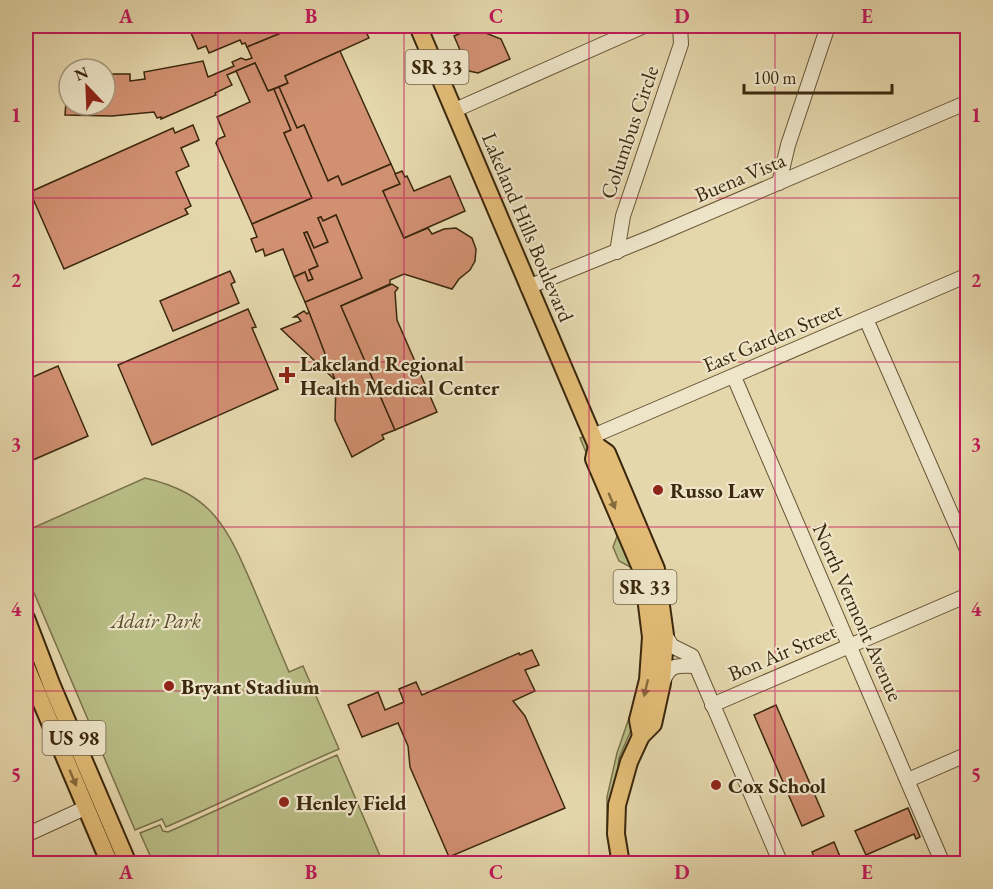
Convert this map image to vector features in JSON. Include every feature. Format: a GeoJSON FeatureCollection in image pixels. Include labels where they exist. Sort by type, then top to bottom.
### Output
{"type":"FeatureCollection","features":[{"type":"Feature","properties":{"kind":"main road","name":"Lakeland Hills Boulevard"},"geometry":{"type":"LineString","coordinates":[[418,26],[595,441],[607,453],[656,569],[665,635],[662,683],[653,724],[641,736],[629,762],[617,805],[616,834],[622,863]]}},
{"type":"Feature","properties":{"kind":"main road","name":"Lakeland Hills Boulevard"},"geometry":{"type":"LineString","coordinates":[[595,441],[594,459],[643,573],[650,613],[648,680],[638,720],[641,736]]}},
{"type":"Feature","properties":{"kind":"main road","name":"US 98"},"geometry":{"type":"LineString","coordinates":[[26,618],[52,686],[128,864]]}},
{"type":"Feature","properties":{"kind":"main road","name":"US 98"},"geometry":{"type":"LineString","coordinates":[[26,664],[110,864]]}},
{"type":"Feature","properties":{"kind":"main road"},"geometry":{"type":"LineString","coordinates":[[26,664],[52,686]]}},
{"type":"Feature","properties":{"kind":"street"},"geometry":{"type":"LineString","coordinates":[[455,110],[644,26]]}},
{"type":"Feature","properties":{"kind":"street","name":"Columbus Circle"},"geometry":{"type":"LineString","coordinates":[[617,252],[623,216],[681,44],[680,26]]}},
{"type":"Feature","properties":{"kind":"street"},"geometry":{"type":"LineString","coordinates":[[779,183],[788,145],[828,26]]}},
{"type":"Feature","properties":{"kind":"street","name":"Buena Vista"},"geometry":{"type":"LineString","coordinates":[[528,287],[617,252],[968,102]]}},
{"type":"Feature","properties":{"kind":"street","name":"East Garden Street"},"geometry":{"type":"LineString","coordinates":[[595,441],[734,377],[968,275]]}},
{"type":"Feature","properties":{"kind":"street"},"geometry":{"type":"LineString","coordinates":[[866,319],[968,552]]}},
{"type":"Feature","properties":{"kind":"street","name":"North Vermont Avenue"},"geometry":{"type":"LineString","coordinates":[[734,377],[943,864]]}},
{"type":"Feature","properties":{"kind":"street","name":"Bon Air Street"},"geometry":{"type":"LineString","coordinates":[[712,705],[968,595]]}},
{"type":"Feature","properties":{"kind":"street"},"geometry":{"type":"LineString","coordinates":[[665,635],[672,646],[692,656],[781,864]]}},
{"type":"Feature","properties":{"kind":"street"},"geometry":{"type":"LineString","coordinates":[[662,683],[672,667],[696,666]]}},
{"type":"Feature","properties":{"kind":"street"},"geometry":{"type":"LineString","coordinates":[[908,780],[968,754]]}},
{"type":"Feature","properties":{"kind":"street"},"geometry":{"type":"LineString","coordinates":[[26,835],[86,808]]}},
{"type":"Feature","properties":{"kind":"green space"},"geometry":{"type":"Polygon","coordinates":[[[587,436],[645,572],[646,696],[619,758],[616,785],[616,863],[611,863],[607,827],[607,797],[617,753],[640,686],[645,638],[634,569],[619,561],[613,547],[619,531],[580,438],[587,436]]]}},
{"type":"Feature","properties":{"kind":"green space","name":"Adair Park"},"geometry":{"type":"Polygon","coordinates":[[[145,478],[187,493],[215,516],[235,547],[289,672],[303,666],[339,749],[166,827],[162,819],[135,830],[26,574],[26,531],[145,478]]]}},
{"type":"Feature","properties":{"kind":"green space","name":"Henley Field"},"geometry":{"type":"Polygon","coordinates":[[[337,755],[383,863],[151,863],[152,860],[140,833],[160,825],[163,831],[168,832],[337,755]]]}},
{"type":"Feature","properties":{"kind":"building"},"geometry":{"type":"Polygon","coordinates":[[[188,26],[280,27],[277,28],[279,34],[247,47],[240,40],[209,53],[206,46],[198,49],[188,26]]]}},
{"type":"Feature","properties":{"kind":"building"},"geometry":{"type":"Polygon","coordinates":[[[298,26],[363,26],[369,38],[285,76],[288,83],[268,91],[255,63],[227,75],[232,85],[215,93],[216,95],[161,119],[161,117],[157,118],[154,112],[117,116],[117,74],[130,74],[130,81],[145,79],[144,72],[203,61],[208,77],[234,66],[232,62],[241,58],[246,60],[252,58],[247,47],[298,26]]]}},
{"type":"Feature","properties":{"kind":"building"},"geometry":{"type":"Polygon","coordinates":[[[473,28],[501,39],[510,59],[478,73],[469,71],[454,36],[473,28]]]}},
{"type":"Feature","properties":{"kind":"building"},"geometry":{"type":"Polygon","coordinates":[[[340,51],[391,164],[342,185],[338,176],[328,181],[304,125],[297,128],[279,87],[288,83],[285,76],[340,51]]]}},
{"type":"Feature","properties":{"kind":"building"},"geometry":{"type":"Polygon","coordinates":[[[255,63],[268,91],[274,89],[291,130],[284,133],[312,198],[252,224],[216,143],[218,139],[225,136],[217,117],[250,102],[236,71],[255,63]]]}},
{"type":"Feature","properties":{"kind":"building"},"geometry":{"type":"Polygon","coordinates":[[[279,87],[297,128],[304,125],[328,181],[338,176],[342,185],[391,164],[400,184],[383,191],[404,238],[428,228],[432,234],[444,229],[456,228],[472,238],[476,249],[475,261],[470,270],[452,289],[404,274],[390,280],[390,284],[341,306],[395,430],[382,435],[384,439],[352,457],[335,420],[336,383],[305,302],[362,278],[336,215],[323,221],[321,217],[318,218],[328,242],[314,248],[307,232],[304,233],[318,266],[309,270],[313,279],[308,281],[305,272],[294,277],[283,249],[265,256],[263,249],[256,252],[251,239],[257,237],[252,224],[312,198],[284,133],[291,130],[274,89],[279,87]]]}},
{"type":"Feature","properties":{"kind":"building"},"geometry":{"type":"Polygon","coordinates":[[[193,125],[199,140],[181,148],[189,166],[176,172],[191,206],[185,209],[188,214],[64,269],[30,192],[173,128],[175,133],[193,125]]]}},
{"type":"Feature","properties":{"kind":"building"},"geometry":{"type":"Polygon","coordinates":[[[402,171],[414,191],[450,176],[465,211],[404,238],[383,191],[400,184],[395,174],[402,171]]]}},
{"type":"Feature","properties":{"kind":"building"},"geometry":{"type":"Polygon","coordinates":[[[336,215],[362,278],[305,302],[294,277],[305,272],[308,281],[313,279],[309,270],[318,266],[304,233],[307,232],[314,248],[328,242],[318,218],[321,217],[323,221],[336,215]]]}},
{"type":"Feature","properties":{"kind":"building"},"geometry":{"type":"Polygon","coordinates":[[[230,271],[235,282],[231,284],[239,303],[173,331],[160,301],[230,271]]]}},
{"type":"Feature","properties":{"kind":"building"},"geometry":{"type":"Polygon","coordinates":[[[392,284],[398,288],[395,292],[397,320],[437,412],[395,430],[341,306],[392,284]]]}},
{"type":"Feature","properties":{"kind":"building"},"geometry":{"type":"Polygon","coordinates":[[[248,309],[256,327],[252,328],[278,389],[152,445],[118,365],[248,309]]]}},
{"type":"Feature","properties":{"kind":"building"},"geometry":{"type":"Polygon","coordinates":[[[304,311],[307,314],[309,312],[335,380],[281,329],[301,321],[298,317],[294,317],[304,311]]]}},
{"type":"Feature","properties":{"kind":"building"},"geometry":{"type":"Polygon","coordinates":[[[58,366],[88,436],[26,463],[26,380],[58,366]]]}},
{"type":"Feature","properties":{"kind":"building"},"geometry":{"type":"Polygon","coordinates":[[[532,650],[539,665],[525,670],[535,691],[513,701],[525,716],[565,808],[449,857],[410,767],[408,746],[398,723],[362,737],[348,705],[378,692],[385,710],[404,702],[399,689],[416,682],[422,695],[519,653],[520,655],[532,650]]]}},
{"type":"Feature","properties":{"kind":"building"},"geometry":{"type":"Polygon","coordinates":[[[776,705],[824,816],[802,826],[754,715],[776,705]]]}},
{"type":"Feature","properties":{"kind":"building"},"geometry":{"type":"Polygon","coordinates":[[[908,808],[920,837],[916,839],[914,834],[866,855],[855,831],[908,808]]]}},
{"type":"Feature","properties":{"kind":"building"},"geometry":{"type":"Polygon","coordinates":[[[834,842],[843,864],[817,864],[812,852],[834,842]]]}},
{"type":"Feature","properties":{"kind":"place","name":"Lakeland Regional Health Medical Center"},"geometry":{"type":"Point","coordinates":[287,375]}},
{"type":"Feature","properties":{"kind":"place","name":"Russo Law"},"geometry":{"type":"Point","coordinates":[658,490]}},
{"type":"Feature","properties":{"kind":"place","name":"Bryant Stadium"},"geometry":{"type":"Point","coordinates":[169,686]}},
{"type":"Feature","properties":{"kind":"place","name":"Cox School"},"geometry":{"type":"Point","coordinates":[716,785]}},
{"type":"Feature","properties":{"kind":"place","name":"Henley Field"},"geometry":{"type":"Point","coordinates":[284,802]}}]}
